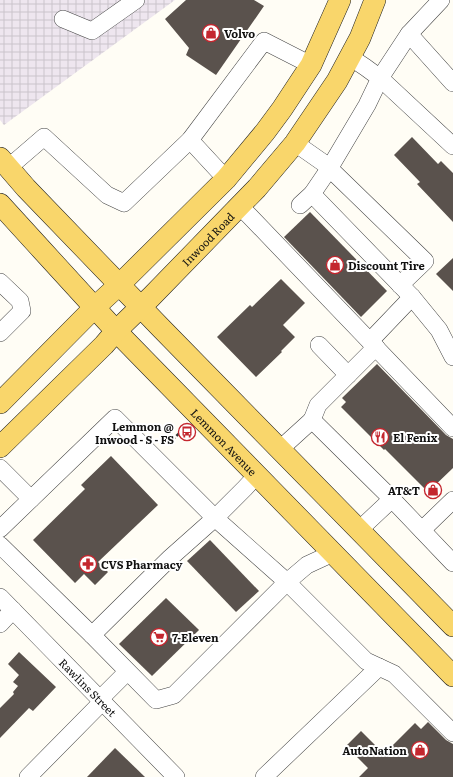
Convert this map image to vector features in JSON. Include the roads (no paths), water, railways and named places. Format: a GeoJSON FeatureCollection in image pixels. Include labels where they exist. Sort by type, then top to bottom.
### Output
{"type":"FeatureCollection","features":[{"type":"Feature","properties":{"kind":"main road"},"geometry":{"type":"LineString","coordinates":[[0,403],[95,307],[226,179],[282,109],[310,65],[340,0]]}},
{"type":"Feature","properties":{"kind":"main road","name":"Inwood Road"},"geometry":{"type":"LineString","coordinates":[[0,448],[104,345],[116,331],[240,206],[295,143],[337,81],[360,38],[375,0]]}},
{"type":"Feature","properties":{"kind":"main road"},"geometry":{"type":"LineString","coordinates":[[310,65],[337,81]]}},
{"type":"Feature","properties":{"kind":"main road"},"geometry":{"type":"LineString","coordinates":[[3,168],[26,188],[279,450],[453,626]]}},
{"type":"Feature","properties":{"kind":"main road","name":"Lemmon Avenue"},"geometry":{"type":"LineString","coordinates":[[0,204],[116,331],[453,676]]}},
{"type":"Feature","properties":{"kind":"main road"},"geometry":{"type":"LineString","coordinates":[[257,475],[279,450]]}},
{"type":"Feature","properties":{"kind":"main road"},"geometry":{"type":"LineString","coordinates":[[334,553],[359,530]]}},
{"type":"Feature","properties":{"kind":"street"},"geometry":{"type":"LineString","coordinates":[[63,19],[92,31],[136,0]]}},
{"type":"Feature","properties":{"kind":"street"},"geometry":{"type":"LineString","coordinates":[[441,0],[409,34],[380,78],[367,105],[329,169],[306,199],[406,291],[439,330],[453,357]]}},
{"type":"Feature","properties":{"kind":"street"},"geometry":{"type":"LineString","coordinates":[[409,34],[453,83]]}},
{"type":"Feature","properties":{"kind":"street"},"geometry":{"type":"LineString","coordinates":[[3,168],[44,137],[107,195],[124,203],[190,140],[264,41],[310,65]]}},
{"type":"Feature","properties":{"kind":"street"},"geometry":{"type":"LineString","coordinates":[[350,57],[380,78],[453,146]]}},
{"type":"Feature","properties":{"kind":"street"},"geometry":{"type":"LineString","coordinates":[[190,140],[226,179]]}},
{"type":"Feature","properties":{"kind":"street"},"geometry":{"type":"LineString","coordinates":[[279,450],[312,420],[318,405],[348,375],[373,344],[425,261],[325,164],[295,143]]}},
{"type":"Feature","properties":{"kind":"street"},"geometry":{"type":"LineString","coordinates":[[240,206],[453,428]]}},
{"type":"Feature","properties":{"kind":"street"},"geometry":{"type":"LineString","coordinates":[[0,282],[20,301],[22,311],[0,333]]}},
{"type":"Feature","properties":{"kind":"street"},"geometry":{"type":"LineString","coordinates":[[319,345],[348,375]]}},
{"type":"Feature","properties":{"kind":"street"},"geometry":{"type":"LineString","coordinates":[[0,529],[115,418],[215,518],[287,582],[366,661],[394,674],[453,733]]}},
{"type":"Feature","properties":{"kind":"street"},"geometry":{"type":"LineString","coordinates":[[312,420],[392,499],[453,563]]}},
{"type":"Feature","properties":{"kind":"street"},"geometry":{"type":"LineString","coordinates":[[0,468],[31,499]]}},
{"type":"Feature","properties":{"kind":"street"},"geometry":{"type":"LineString","coordinates":[[92,635],[170,558],[215,518],[257,475]]}},
{"type":"Feature","properties":{"kind":"street"},"geometry":{"type":"LineString","coordinates":[[359,530],[392,499]]}},
{"type":"Feature","properties":{"kind":"street"},"geometry":{"type":"LineString","coordinates":[[422,530],[453,500]]}},
{"type":"Feature","properties":{"kind":"street"},"geometry":{"type":"LineString","coordinates":[[1,549],[92,635],[156,700],[174,695],[287,582],[308,565],[334,553]]}},
{"type":"Feature","properties":{"kind":"street","name":"Rawlins Street"},"geometry":{"type":"LineString","coordinates":[[0,597],[176,777]]}},
{"type":"Feature","properties":{"kind":"street"},"geometry":{"type":"LineString","coordinates":[[0,624],[13,610]]}},
{"type":"Feature","properties":{"kind":"street"},"geometry":{"type":"LineString","coordinates":[[264,777],[379,667]]}},
{"type":"Feature","properties":{"kind":"street"},"geometry":{"type":"LineString","coordinates":[[28,777],[127,672]]}},
{"type":"Feature","properties":{"kind":"place","name":"Volvo"},"geometry":{"type":"Point","coordinates":[211,33]}},
{"type":"Feature","properties":{"kind":"place","name":"Discount Tire"},"geometry":{"type":"Point","coordinates":[335,265]}},
{"type":"Feature","properties":{"kind":"place","name":"Lemmon @ Inwood - S - FS"},"geometry":{"type":"Point","coordinates":[187,432]}},
{"type":"Feature","properties":{"kind":"place","name":"El Fenix"},"geometry":{"type":"Point","coordinates":[380,437]}},
{"type":"Feature","properties":{"kind":"place","name":"AT&T"},"geometry":{"type":"Point","coordinates":[433,490]}},
{"type":"Feature","properties":{"kind":"place","name":"CVS Pharmacy"},"geometry":{"type":"Point","coordinates":[88,564]}},
{"type":"Feature","properties":{"kind":"place","name":"7-Eleven"},"geometry":{"type":"Point","coordinates":[159,637]}},
{"type":"Feature","properties":{"kind":"place","name":"AutoNation"},"geometry":{"type":"Point","coordinates":[420,750]}}]}
